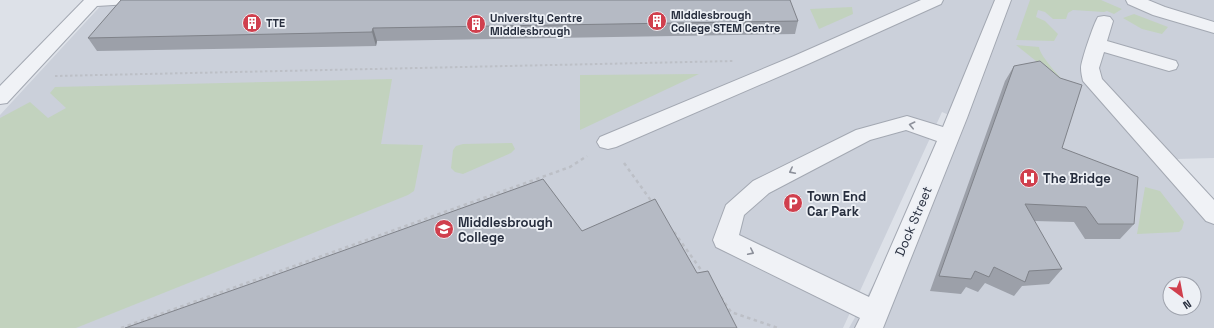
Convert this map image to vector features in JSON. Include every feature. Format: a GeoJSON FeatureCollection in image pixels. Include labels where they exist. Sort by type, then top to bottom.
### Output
{"type":"FeatureCollection","features":[{"type":"Feature","properties":{"kind":"street"},"geometry":{"type":"LineString","coordinates":[[0,98],[92,0],[124,0]]}},
{"type":"Feature","properties":{"kind":"street"},"geometry":{"type":"LineString","coordinates":[[608,142],[801,60],[935,0]]}},
{"type":"Feature","properties":{"kind":"street","name":"Dock Street"},"geometry":{"type":"LineString","coordinates":[[872,321],[958,114],[1002,0]]}},
{"type":"Feature","properties":{"kind":"street"},"geometry":{"type":"LineString","coordinates":[[1134,0],[1159,11],[1214,28]]}},
{"type":"Feature","properties":{"kind":"street"},"geometry":{"type":"LineString","coordinates":[[1104,20],[1090,68],[1093,81],[1214,215]]}},
{"type":"Feature","properties":{"kind":"street"},"geometry":{"type":"LineString","coordinates":[[1097,44],[1169,65]]}},
{"type":"Feature","properties":{"kind":"street"},"geometry":{"type":"LineString","coordinates":[[872,321],[726,240],[734,211],[761,187],[863,135],[907,123],[948,137]]}},
{"type":"Feature","properties":{"kind":"path"},"geometry":{"type":"LineString","coordinates":[[20,77],[740,61]]}},
{"type":"Feature","properties":{"kind":"path"},"geometry":{"type":"LineString","coordinates":[[121,328],[570,167],[608,142],[654,205]]}},
{"type":"Feature","properties":{"kind":"path"},"geometry":{"type":"LineString","coordinates":[[672,230],[709,281]]}},
{"type":"Feature","properties":{"kind":"path"},"geometry":{"type":"LineString","coordinates":[[718,293],[732,312],[778,328]]}},
{"type":"Feature","properties":{"kind":"shaded area","name":"Middlesbrough College"},"geometry":{"type":"Polygon","coordinates":[[[106,0],[1214,0],[1214,158],[1176,159],[1214,201],[1214,328],[849,328],[965,122],[942,112],[843,328],[0,328],[0,115],[106,0]]]}},
{"type":"Feature","properties":{"kind":"green space"},"geometry":{"type":"Polygon","coordinates":[[[1030,0],[1101,0],[1122,9],[1114,14],[1107,11],[1073,10],[1068,13],[1066,19],[1053,19],[1045,12],[1038,10],[1036,17],[1045,21],[1058,34],[1054,41],[1016,40],[1030,0]]]}},
{"type":"Feature","properties":{"kind":"green space"},"geometry":{"type":"Polygon","coordinates":[[[852,7],[853,14],[819,29],[810,9],[852,7]]]}},
{"type":"Feature","properties":{"kind":"green space"},"geometry":{"type":"Polygon","coordinates":[[[1134,14],[1168,27],[1162,34],[1142,29],[1123,18],[1134,14]]]}},
{"type":"Feature","properties":{"kind":"green space"},"geometry":{"type":"Polygon","coordinates":[[[1016,45],[1039,47],[1043,57],[1071,89],[1016,45]]]}},
{"type":"Feature","properties":{"kind":"green space"},"geometry":{"type":"Polygon","coordinates":[[[699,74],[580,130],[580,75],[699,74]]]}},
{"type":"Feature","properties":{"kind":"green space"},"geometry":{"type":"Polygon","coordinates":[[[392,79],[381,144],[423,145],[414,191],[408,195],[76,328],[0,328],[0,118],[30,102],[48,118],[66,108],[50,93],[55,87],[392,79]]]}},
{"type":"Feature","properties":{"kind":"green space"},"geometry":{"type":"Polygon","coordinates":[[[512,143],[515,149],[511,153],[463,174],[455,172],[451,168],[453,150],[456,146],[463,144],[512,143]]]}},
{"type":"Feature","properties":{"kind":"green space"},"geometry":{"type":"Polygon","coordinates":[[[1145,187],[1160,191],[1184,222],[1182,229],[1179,232],[1137,234],[1145,187]]]}},
{"type":"Feature","properties":{"kind":"building"},"geometry":{"type":"Polygon","coordinates":[[[121,0],[790,0],[798,21],[373,28],[372,32],[88,38],[121,0]]]}},
{"type":"Feature","properties":{"kind":"building","name":"The Bridge"},"geometry":{"type":"Polygon","coordinates":[[[1040,61],[1060,78],[1082,85],[1062,148],[1138,177],[1134,224],[1098,224],[1086,207],[1025,204],[1062,269],[1029,271],[1025,282],[994,267],[989,277],[975,271],[971,279],[939,276],[1014,66],[1040,61]]]}},
{"type":"Feature","properties":{"kind":"building","name":"Middlesbrough College"},"geometry":{"type":"Polygon","coordinates":[[[543,179],[582,231],[655,199],[697,273],[708,271],[737,328],[125,328],[253,283],[543,179]]]}},
{"type":"Feature","properties":{"kind":"place","name":"Middlesbrough College STEM Centre"},"geometry":{"type":"Point","coordinates":[657,21]}},
{"type":"Feature","properties":{"kind":"place","name":"TTE"},"geometry":{"type":"Point","coordinates":[252,23]}},
{"type":"Feature","properties":{"kind":"place","name":"University Centre Middlesbrough"},"geometry":{"type":"Point","coordinates":[476,24]}},
{"type":"Feature","properties":{"kind":"place","name":"The Bridge"},"geometry":{"type":"Point","coordinates":[1029,178]}},
{"type":"Feature","properties":{"kind":"place","name":"Town End Car Park"},"geometry":{"type":"Point","coordinates":[793,203]}},
{"type":"Feature","properties":{"kind":"place","name":"Middlesbrough College"},"geometry":{"type":"Point","coordinates":[444,229]}}]}
